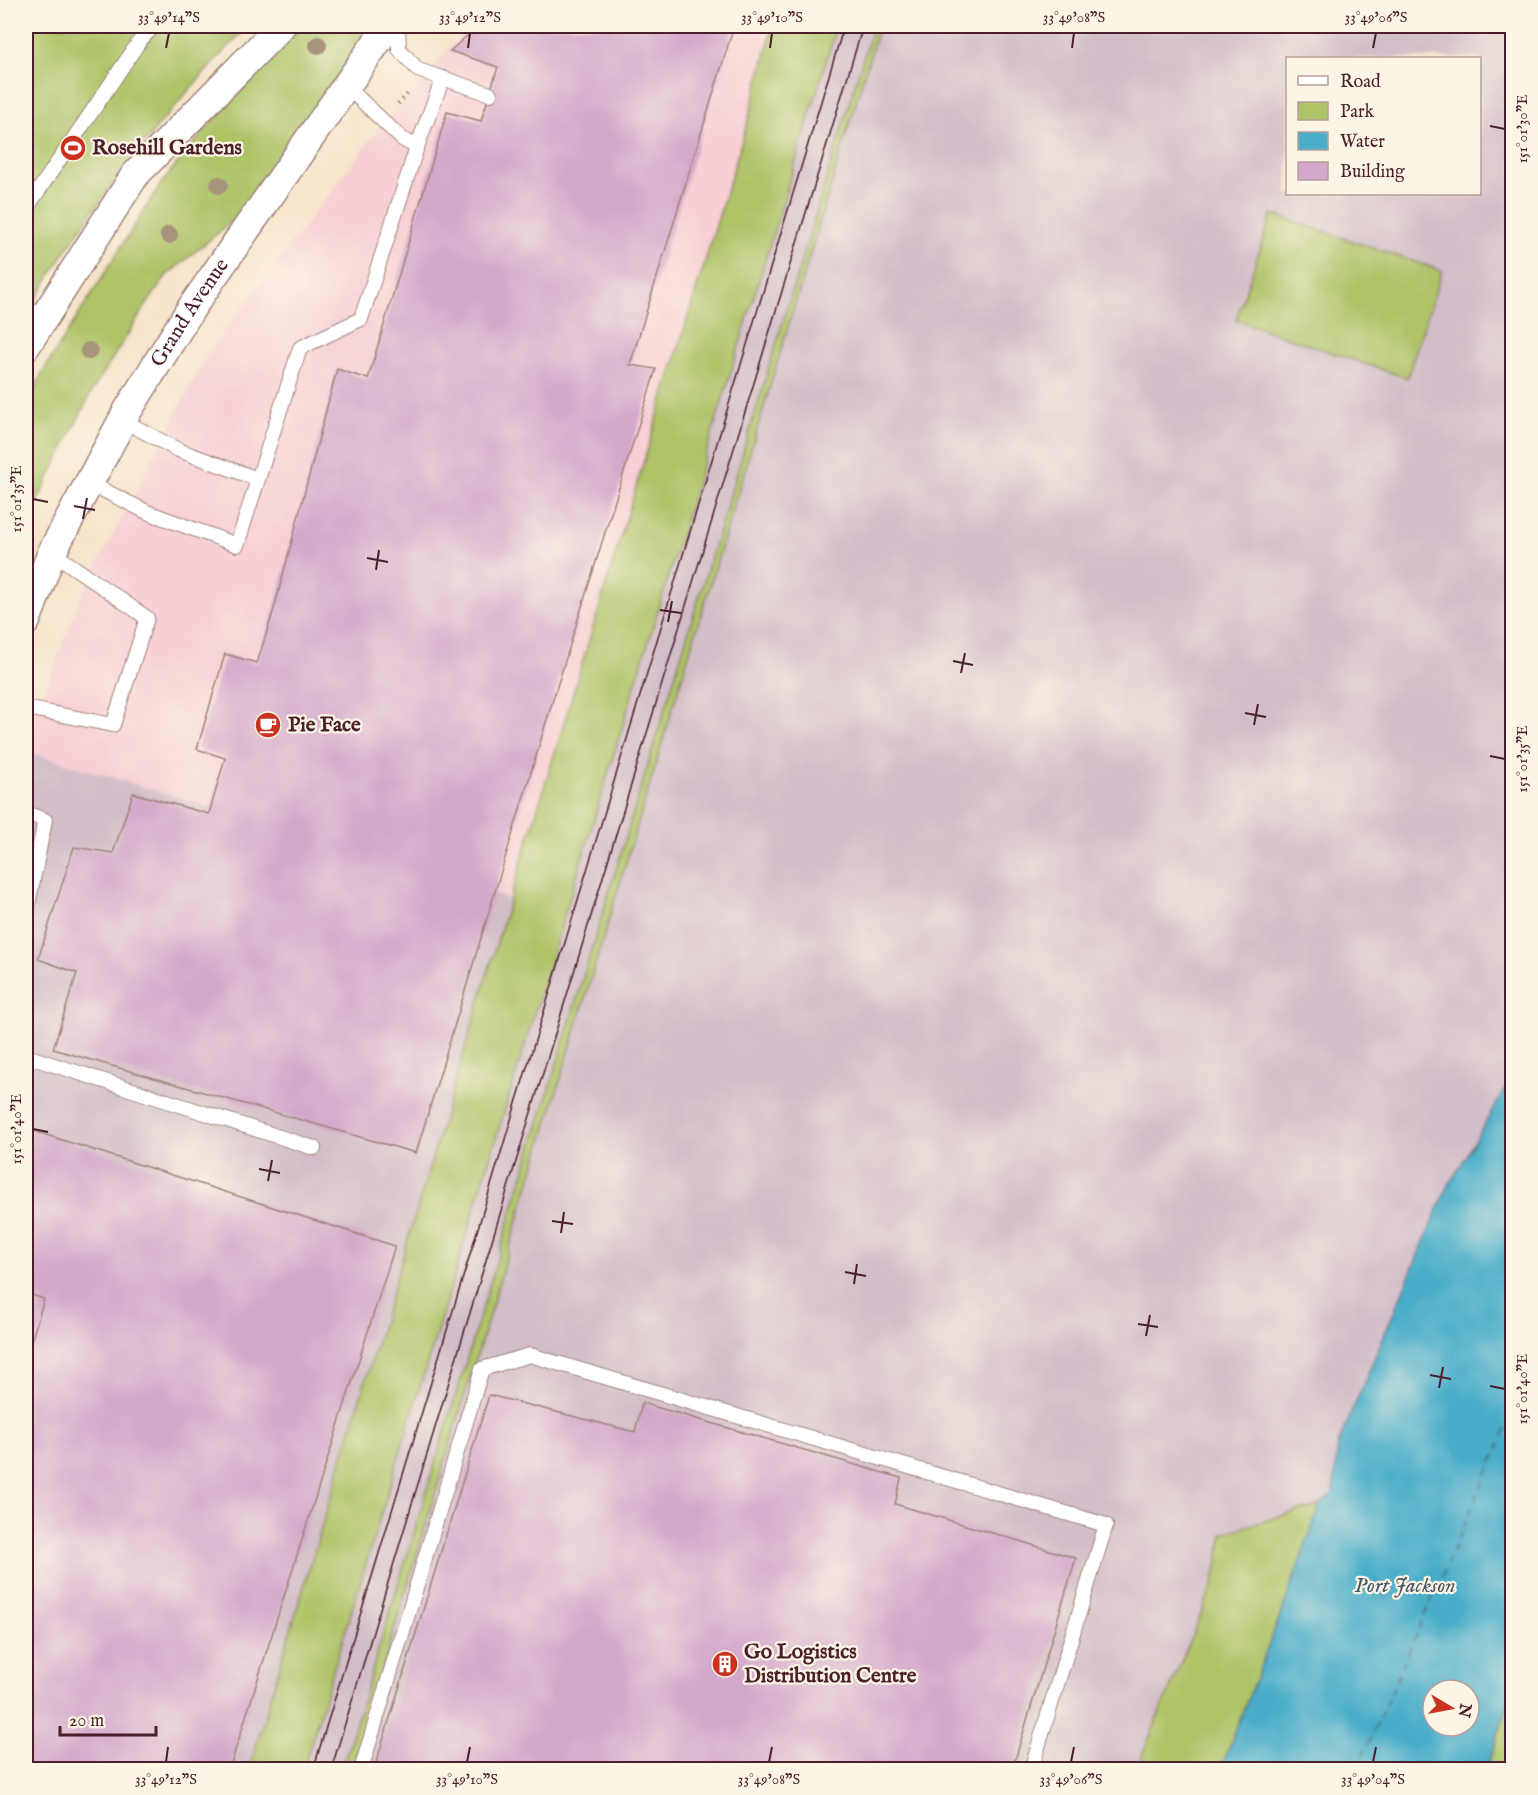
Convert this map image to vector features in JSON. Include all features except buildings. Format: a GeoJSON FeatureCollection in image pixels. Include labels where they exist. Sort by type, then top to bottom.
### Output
{"type":"FeatureCollection","features":[{"type":"Feature","properties":{"kind":"street"},"geometry":{"type":"LineString","coordinates":[[26,346],[135,175],[280,26]]}},
{"type":"Feature","properties":{"kind":"street","name":"Grand Avenue"},"geometry":{"type":"LineString","coordinates":[[26,621],[52,552],[122,420],[192,307],[388,26]]}},
{"type":"Feature","properties":{"kind":"lane"},"geometry":{"type":"LineString","coordinates":[[26,209],[141,39],[153,26]]}},
{"type":"Feature","properties":{"kind":"lane"},"geometry":{"type":"LineString","coordinates":[[398,26],[399,49],[418,70],[490,94]]}},
{"type":"Feature","properties":{"kind":"lane"},"geometry":{"type":"LineString","coordinates":[[89,483],[147,512],[237,545],[300,348],[361,319],[417,147],[443,78]]}},
{"type":"Feature","properties":{"kind":"lane"},"geometry":{"type":"LineString","coordinates":[[345,85],[402,139],[417,147]]}},
{"type":"Feature","properties":{"kind":"lane"},"geometry":{"type":"LineString","coordinates":[[122,420],[178,450],[258,479]]}},
{"type":"Feature","properties":{"kind":"lane"},"geometry":{"type":"LineString","coordinates":[[26,708],[112,725],[147,618],[52,552]]}},
{"type":"Feature","properties":{"kind":"lane"},"geometry":{"type":"LineString","coordinates":[[26,813],[45,820],[26,915]]}},
{"type":"Feature","properties":{"kind":"lane"},"geometry":{"type":"LineString","coordinates":[[26,1056],[314,1148]]}},
{"type":"Feature","properties":{"kind":"lane"},"geometry":{"type":"LineString","coordinates":[[361,1770],[482,1369],[530,1354],[1106,1525],[1031,1770]]}},
{"type":"Feature","properties":{"kind":"path"},"geometry":{"type":"LineString","coordinates":[[398,104],[413,88]]}},
{"type":"Feature","properties":{"kind":"shaded area"},"geometry":{"type":"Polygon","coordinates":[[[473,26],[773,26],[747,124],[510,899],[26,751],[26,740],[80,598],[207,354],[373,137],[417,89],[449,47],[473,26]]]}},
{"type":"Feature","properties":{"kind":"shaded area"},"geometry":{"type":"Polygon","coordinates":[[[837,26],[873,26],[342,1769],[303,1770],[837,26]]]}},
{"type":"Feature","properties":{"kind":"shaded area"},"geometry":{"type":"Polygon","coordinates":[[[879,26],[1512,26],[1512,1078],[1445,1192],[1338,1444],[1333,1493],[1320,1505],[1223,1533],[1214,1583],[1136,1769],[352,1770],[879,26]]]}},
{"type":"Feature","properties":{"kind":"shaded area"},"geometry":{"type":"Polygon","coordinates":[[[26,751],[510,899],[249,1769],[26,1769],[26,751]]]}},
{"type":"Feature","properties":{"kind":"green space","name":"Rosehill Gardens"},"geometry":{"type":"Polygon","coordinates":[[[26,26],[248,26],[216,59],[127,164],[74,239],[26,317],[26,26]]]}},
{"type":"Feature","properties":{"kind":"green space"},"geometry":{"type":"Polygon","coordinates":[[[327,26],[372,26],[297,136],[231,222],[166,276],[93,389],[26,524],[26,405],[47,365],[160,185],[205,129],[293,34],[305,29],[327,26]]]}},
{"type":"Feature","properties":{"kind":"green space"},"geometry":{"type":"Polygon","coordinates":[[[773,26],[837,26],[303,1769],[249,1769],[510,899],[747,124],[773,26]]]}},
{"type":"Feature","properties":{"kind":"green space"},"geometry":{"type":"Polygon","coordinates":[[[873,26],[879,26],[352,1769],[342,1769],[873,26]]]}},
{"type":"Feature","properties":{"kind":"green space"},"geometry":{"type":"Polygon","coordinates":[[[1272,214],[1442,271],[1407,378],[1236,320],[1272,214]]]}},
{"type":"Feature","properties":{"kind":"green space"},"geometry":{"type":"Polygon","coordinates":[[[1320,1505],[1221,1769],[1136,1770],[1214,1583],[1223,1533],[1320,1505]]]}},
{"type":"Feature","properties":{"kind":"green space"},"geometry":{"type":"Polygon","coordinates":[[[1512,1695],[1512,1769],[1486,1769],[1512,1695]]]}},
{"type":"Feature","properties":{"kind":"water","name":"Port Jackson"},"geometry":{"type":"Polygon","coordinates":[[[1512,1077],[1512,1695],[1486,1769],[1221,1769],[1320,1505],[1333,1493],[1338,1444],[1445,1192],[1512,1077]]]}},
{"type":"Feature","properties":{"kind":"ferry route"},"geometry":{"type":"LineString","coordinates":[[1357,1770],[1512,1416]]}},
{"type":"Feature","properties":{"kind":"tram line"},"geometry":{"type":"LineString","coordinates":[[313,1770],[844,26]]}},
{"type":"Feature","properties":{"kind":"tram line"},"geometry":{"type":"LineString","coordinates":[[331,1770],[863,26]]}},
{"type":"Feature","properties":{"kind":"place","name":"Rosehill Gardens"},"geometry":{"type":"Point","coordinates":[73,148]}},
{"type":"Feature","properties":{"kind":"place","name":"Pie Face"},"geometry":{"type":"Point","coordinates":[268,725]}},
{"type":"Feature","properties":{"kind":"place","name":"Go Logistics Distribution Centre"},"geometry":{"type":"Point","coordinates":[725,1664]}}]}
